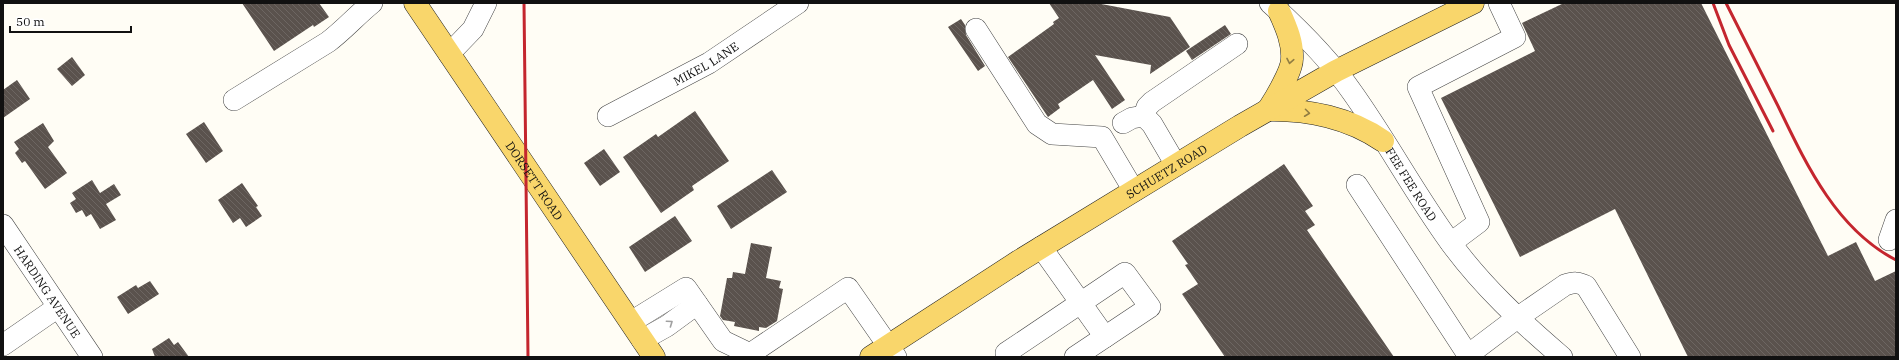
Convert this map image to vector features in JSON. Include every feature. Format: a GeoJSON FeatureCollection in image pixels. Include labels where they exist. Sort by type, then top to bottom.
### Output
{"type":"FeatureCollection","features":[{"type":"Feature","properties":{"kind":"main road","name":"DORSETT ROAD"},"geometry":{"type":"LineString","coordinates":[[415,3],[642,340]]}},
{"type":"Feature","properties":{"kind":"main road","name":"SCHUETZ ROAD"},"geometry":{"type":"LineString","coordinates":[[885,353],[1041,247],[1268,110],[1336,71],[1473,3]]}},
{"type":"Feature","properties":{"kind":"main road"},"geometry":{"type":"LineString","coordinates":[[1268,110],[1279,93],[1292,61],[1290,36],[1275,7]]}},
{"type":"Feature","properties":{"kind":"main road"},"geometry":{"type":"LineString","coordinates":[[1268,110],[1281,110],[1336,118],[1371,132],[1383,141]]}},
{"type":"Feature","properties":{"kind":"street"},"geometry":{"type":"LineString","coordinates":[[234,100],[328,42],[341,32],[352,9],[372,3]]}},
{"type":"Feature","properties":{"kind":"street"},"geometry":{"type":"LineString","coordinates":[[449,54],[473,29],[486,3]]}},
{"type":"Feature","properties":{"kind":"street","name":"MIKEL LANE"},"geometry":{"type":"LineString","coordinates":[[608,116],[709,63],[798,3]]}},
{"type":"Feature","properties":{"kind":"street"},"geometry":{"type":"LineString","coordinates":[[1451,243],[1479,222],[1418,87],[1515,37],[1499,3]]}},
{"type":"Feature","properties":{"kind":"street","name":"FEE FEE ROAD"},"geometry":{"type":"LineString","coordinates":[[1275,7],[1321,53],[1353,93],[1416,193],[1451,243],[1486,288],[1517,318],[1562,357]]}},
{"type":"Feature","properties":{"kind":"street"},"geometry":{"type":"LineString","coordinates":[[976,29],[1037,124],[1052,134],[1102,137],[1134,191]]}},
{"type":"Feature","properties":{"kind":"street"},"geometry":{"type":"LineString","coordinates":[[1144,116],[1147,107],[1152,102],[1237,44]]}},
{"type":"Feature","properties":{"kind":"street"},"geometry":{"type":"LineString","coordinates":[[1123,124],[1132,118],[1144,116]]}},
{"type":"Feature","properties":{"kind":"street"},"geometry":{"type":"LineString","coordinates":[[1144,116],[1152,124],[1176,165]]}},
{"type":"Feature","properties":{"kind":"street"},"geometry":{"type":"LineString","coordinates":[[1357,185],[1468,356],[1517,318],[1565,285],[1579,282],[1586,286],[1630,357]]}},
{"type":"Feature","properties":{"kind":"street"},"geometry":{"type":"LineString","coordinates":[[1888,240],[1896,220]]}},
{"type":"Feature","properties":{"kind":"street","name":"HARDING AVENUE"},"geometry":{"type":"LineString","coordinates":[[3,225],[92,357]]}},
{"type":"Feature","properties":{"kind":"street"},"geometry":{"type":"LineString","coordinates":[[1041,247],[1105,337]]}},
{"type":"Feature","properties":{"kind":"street"},"geometry":{"type":"LineString","coordinates":[[1009,357],[1006,353],[1126,273],[1150,307],[1075,357]]}},
{"type":"Feature","properties":{"kind":"street"},"geometry":{"type":"LineString","coordinates":[[642,340],[691,296],[723,341],[750,354],[848,288],[885,353]]}},
{"type":"Feature","properties":{"kind":"street"},"geometry":{"type":"LineString","coordinates":[[3,346],[58,306]]}},
{"type":"Feature","properties":{"kind":"building"},"geometry":{"type":"Polygon","coordinates":[[[242,3],[319,3],[329,17],[314,27],[313,25],[274,51],[242,3]]]}},
{"type":"Feature","properties":{"kind":"building"},"geometry":{"type":"Polygon","coordinates":[[[1049,3],[1096,3],[1170,17],[1190,47],[1150,74],[1151,65],[1095,55],[1125,100],[1112,109],[1093,80],[1058,104],[1060,108],[1048,117],[1008,57],[1054,24],[1053,22],[1059,18],[1049,3]]]}},
{"type":"Feature","properties":{"kind":"building"},"geometry":{"type":"Polygon","coordinates":[[[1564,3],[1701,3],[1828,256],[1856,242],[1875,281],[1896,271],[1896,357],[1688,357],[1615,209],[1520,257],[1441,98],[1535,51],[1522,23],[1564,3]]]}},
{"type":"Feature","properties":{"kind":"building"},"geometry":{"type":"Polygon","coordinates":[[[961,19],[965,25],[966,35],[985,66],[978,71],[948,27],[961,19]]]}},
{"type":"Feature","properties":{"kind":"building"},"geometry":{"type":"Polygon","coordinates":[[[1225,25],[1231,34],[1192,60],[1186,51],[1225,25]]]}},
{"type":"Feature","properties":{"kind":"building"},"geometry":{"type":"Polygon","coordinates":[[[72,57],[85,75],[72,86],[57,69],[72,57]]]}},
{"type":"Feature","properties":{"kind":"building"},"geometry":{"type":"Polygon","coordinates":[[[17,80],[30,99],[3,118],[3,90],[17,80]]]}},
{"type":"Feature","properties":{"kind":"building"},"geometry":{"type":"Polygon","coordinates":[[[695,111],[729,161],[692,186],[694,190],[661,213],[623,157],[656,134],[658,137],[695,111]]]}},
{"type":"Feature","properties":{"kind":"building"},"geometry":{"type":"Polygon","coordinates":[[[204,122],[223,151],[206,163],[186,134],[204,122]]]}},
{"type":"Feature","properties":{"kind":"building"},"geometry":{"type":"Polygon","coordinates":[[[43,123],[54,141],[48,147],[67,173],[45,189],[25,161],[22,163],[15,153],[19,149],[14,142],[43,123]]]}},
{"type":"Feature","properties":{"kind":"building"},"geometry":{"type":"Polygon","coordinates":[[[604,149],[620,172],[600,186],[584,163],[604,149]]]}},
{"type":"Feature","properties":{"kind":"building"},"geometry":{"type":"Polygon","coordinates":[[[1284,164],[1313,206],[1305,211],[1315,225],[1307,230],[1394,357],[1225,357],[1182,294],[1198,284],[1185,265],[1188,264],[1172,241],[1284,164]]]}},
{"type":"Feature","properties":{"kind":"building"},"geometry":{"type":"Polygon","coordinates":[[[772,170],[787,192],[731,229],[717,206],[772,170]]]}},
{"type":"Feature","properties":{"kind":"building"},"geometry":{"type":"Polygon","coordinates":[[[92,180],[100,193],[114,184],[121,195],[106,204],[116,220],[100,229],[91,214],[86,217],[82,210],[76,213],[70,203],[76,199],[72,193],[92,180]]]}},
{"type":"Feature","properties":{"kind":"building"},"geometry":{"type":"Polygon","coordinates":[[[242,183],[258,206],[256,207],[262,216],[246,227],[240,218],[233,223],[218,200],[242,183]]]}},
{"type":"Feature","properties":{"kind":"building"},"geometry":{"type":"Polygon","coordinates":[[[675,216],[692,241],[645,272],[629,247],[675,216]]]}},
{"type":"Feature","properties":{"kind":"building"},"geometry":{"type":"Polygon","coordinates":[[[751,243],[772,247],[766,278],[781,281],[779,288],[783,289],[777,321],[766,328],[759,327],[759,331],[734,326],[735,322],[723,320],[720,316],[727,278],[732,278],[733,272],[745,274],[751,243]]]}},
{"type":"Feature","properties":{"kind":"building"},"geometry":{"type":"Polygon","coordinates":[[[150,281],[159,294],[128,314],[117,297],[136,285],[138,288],[150,281]]]}},
{"type":"Feature","properties":{"kind":"building"},"geometry":{"type":"Polygon","coordinates":[[[169,338],[174,345],[178,342],[189,357],[155,357],[152,349],[169,338]]]}},
{"type":"Feature","properties":{"kind":"railway"},"geometry":{"type":"LineString","coordinates":[[524,3],[528,357]]}},
{"type":"Feature","properties":{"kind":"railway"},"geometry":{"type":"LineString","coordinates":[[1713,3],[1729,45],[1773,131]]}},
{"type":"Feature","properties":{"kind":"railway"},"geometry":{"type":"LineString","coordinates":[[1726,3],[1800,150],[1825,193],[1856,231],[1875,247],[1896,260]]}}]}
